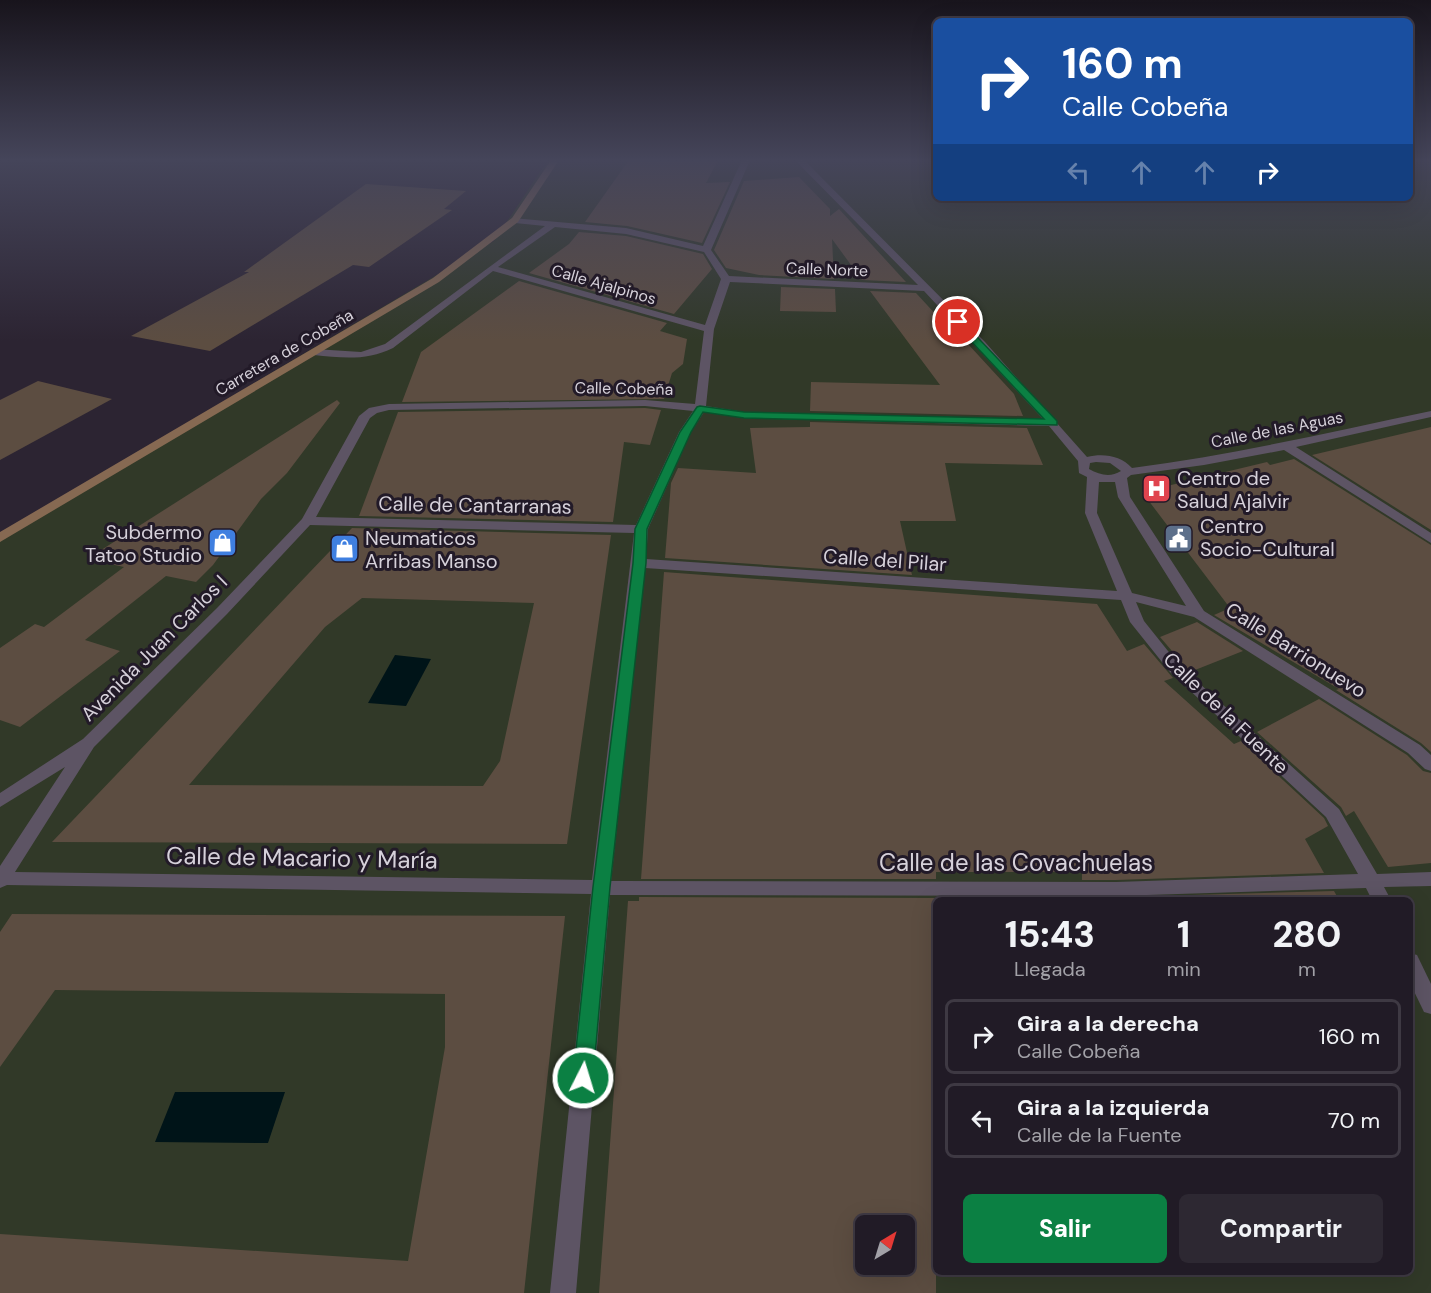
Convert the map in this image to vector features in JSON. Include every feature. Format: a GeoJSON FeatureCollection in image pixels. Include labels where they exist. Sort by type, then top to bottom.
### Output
{"type":"FeatureCollection","features":[{"type":"Feature","properties":{"kind":"street","name":"Carretera de Cobeña"},"geometry":{"type":"LineString","coordinates":[[0,538],[436,280],[515,220]]}},
{"type":"Feature","properties":{"kind":"street"},"geometry":{"type":"LineString","coordinates":[[518,220],[638,233],[707,250]]}},
{"type":"Feature","properties":{"kind":"street"},"geometry":{"type":"LineString","coordinates":[[563,1293],[601,887],[641,529],[686,432],[700,409],[709,329],[726,279],[707,250],[719,220]]}},
{"type":"Feature","properties":{"kind":"street"},"geometry":{"type":"LineString","coordinates":[[859,220],[1053,423],[1084,462],[1083,470],[1093,477]]}},
{"type":"Feature","properties":{"kind":"street"},"geometry":{"type":"LineString","coordinates":[[314,352],[356,357],[375,354],[553,224]]}},
{"type":"Feature","properties":{"kind":"street","name":"Calle Ajalpinos"},"geometry":{"type":"LineString","coordinates":[[491,268],[709,329]]}},
{"type":"Feature","properties":{"kind":"street","name":"Calle Norte"},"geometry":{"type":"LineString","coordinates":[[726,279],[926,288]]}},
{"type":"Feature","properties":{"kind":"street","name":"Calle Cobeña"},"geometry":{"type":"LineString","coordinates":[[373,411],[389,407],[645,403],[744,415],[1053,423]]}},
{"type":"Feature","properties":{"kind":"street","name":"Avenida Juan Carlos I"},"geometry":{"type":"LineString","coordinates":[[0,801],[89,743],[222,611],[307,521],[365,416],[373,411]]}},
{"type":"Feature","properties":{"kind":"street","name":"Calle de las Aguas"},"geometry":{"type":"LineString","coordinates":[[1093,477],[1109,480],[1431,414]]}},
{"type":"Feature","properties":{"kind":"street"},"geometry":{"type":"LineString","coordinates":[[1285,445],[1431,539]]}},
{"type":"Feature","properties":{"kind":"street"},"geometry":{"type":"LineString","coordinates":[[1084,462],[1096,458],[1112,459],[1125,465],[1124,497],[1199,614]]}},
{"type":"Feature","properties":{"kind":"street","name":"Calle de la Fuente"},"geometry":{"type":"LineString","coordinates":[[1093,477],[1090,493],[1091,513],[1137,622],[1175,669],[1333,813],[1381,897]]}},
{"type":"Feature","properties":{"kind":"street","name":"Calle de Cantarranas"},"geometry":{"type":"LineString","coordinates":[[307,521],[641,529]]}},
{"type":"Feature","properties":{"kind":"street","name":"Calle del Pilar"},"geometry":{"type":"LineString","coordinates":[[639,563],[1127,596]]}},
{"type":"Feature","properties":{"kind":"street","name":"Calle Barrionuevo"},"geometry":{"type":"LineString","coordinates":[[1127,596],[1159,602],[1199,614],[1414,749],[1431,765]]}},
{"type":"Feature","properties":{"kind":"street"},"geometry":{"type":"LineString","coordinates":[[1,878],[89,743]]}},
{"type":"Feature","properties":{"kind":"street","name":"Calle de Macario y María"},"geometry":{"type":"LineString","coordinates":[[1,878],[601,887]]}},
{"type":"Feature","properties":{"kind":"street","name":"Calle de las Covachuelas"},"geometry":{"type":"LineString","coordinates":[[601,887],[1116,889],[1431,879]]}},
{"type":"Feature","properties":{"kind":"street"},"geometry":{"type":"LineString","coordinates":[[1413,967],[1431,1006]]}},
{"type":"Feature","properties":{"kind":"green space"},"geometry":{"type":"Polygon","coordinates":[[[508,220],[1431,220],[1431,1293],[0,1293],[0,534],[494,241],[508,220]]]}},
{"type":"Feature","properties":{"kind":"shaded area"},"geometry":{"type":"Polygon","coordinates":[[[395,655],[431,659],[406,706],[368,703],[395,655]]]}},
{"type":"Feature","properties":{"kind":"shaded area"},"geometry":{"type":"Polygon","coordinates":[[[175,1092],[285,1092],[268,1143],[155,1142],[175,1092]]]}},
{"type":"Feature","properties":{"kind":"building"},"geometry":{"type":"Polygon","coordinates":[[[316,220],[437,220],[369,267],[353,265],[210,351],[131,336],[249,272],[244,272],[316,220]]]}},
{"type":"Feature","properties":{"kind":"building"},"geometry":{"type":"Polygon","coordinates":[[[712,220],[702,243],[627,226],[585,222],[712,220]]]}},
{"type":"Feature","properties":{"kind":"building"},"geometry":{"type":"Polygon","coordinates":[[[727,220],[849,220],[906,282],[862,280],[832,239],[834,279],[759,275],[726,268],[714,250],[727,220]]]}},
{"type":"Feature","properties":{"kind":"building"},"geometry":{"type":"Polygon","coordinates":[[[579,232],[626,236],[703,254],[712,269],[674,314],[529,273],[569,244],[579,232]]]}},
{"type":"Feature","properties":{"kind":"building"},"geometry":{"type":"Polygon","coordinates":[[[519,281],[667,323],[660,331],[687,339],[683,364],[672,373],[664,399],[402,402],[421,352],[519,281]]]}},
{"type":"Feature","properties":{"kind":"building"},"geometry":{"type":"Polygon","coordinates":[[[781,287],[835,289],[836,312],[780,311],[781,287]]]}},
{"type":"Feature","properties":{"kind":"building"},"geometry":{"type":"Polygon","coordinates":[[[870,291],[916,293],[951,331],[956,331],[1014,394],[1023,416],[810,411],[811,382],[940,385],[870,291]]]}},
{"type":"Feature","properties":{"kind":"building"},"geometry":{"type":"Polygon","coordinates":[[[38,381],[112,399],[0,460],[0,400],[38,381]]]}},
{"type":"Feature","properties":{"kind":"building"},"geometry":{"type":"Polygon","coordinates":[[[337,400],[340,403],[287,473],[261,499],[213,565],[196,582],[166,576],[85,640],[120,651],[20,727],[0,720],[0,648],[35,624],[44,627],[124,567],[87,559],[337,400]]]}},
{"type":"Feature","properties":{"kind":"building"},"geometry":{"type":"Polygon","coordinates":[[[645,408],[661,410],[650,445],[624,442],[613,522],[359,516],[398,412],[645,408]]]}},
{"type":"Feature","properties":{"kind":"building"},"geometry":{"type":"Polygon","coordinates":[[[810,422],[1027,428],[1043,465],[945,463],[956,521],[900,521],[912,575],[665,558],[671,483],[678,468],[756,473],[750,428],[810,427],[810,422]]]}},
{"type":"Feature","properties":{"kind":"building"},"geometry":{"type":"Polygon","coordinates":[[[1431,427],[1431,530],[1312,455],[1431,427]]]}},
{"type":"Feature","properties":{"kind":"building"},"geometry":{"type":"Polygon","coordinates":[[[1294,459],[1431,545],[1431,752],[1421,743],[1336,690],[1339,689],[1214,615],[1230,608],[1142,492],[1267,462],[1270,465],[1294,459]]]}},
{"type":"Feature","properties":{"kind":"building"},"geometry":{"type":"Polygon","coordinates":[[[352,528],[611,535],[567,844],[52,842],[352,528]],[[362,598],[325,627],[189,785],[483,786],[500,761],[534,603],[362,598]]]}},
{"type":"Feature","properties":{"kind":"building"},"geometry":{"type":"Polygon","coordinates":[[[664,572],[1097,604],[1127,651],[1144,644],[1173,678],[1164,681],[1234,744],[1241,741],[1324,818],[1328,826],[1305,839],[1324,873],[1116,880],[1082,880],[1082,872],[936,872],[936,879],[641,879],[664,572]]]}},
{"type":"Feature","properties":{"kind":"building"},"geometry":{"type":"Polygon","coordinates":[[[1197,622],[1243,651],[1190,672],[1160,637],[1197,622]]]}},
{"type":"Feature","properties":{"kind":"building"},"geometry":{"type":"Polygon","coordinates":[[[1319,699],[1407,755],[1423,771],[1431,773],[1431,863],[1388,867],[1354,811],[1346,816],[1341,807],[1257,732],[1319,699]]]}},
{"type":"Feature","properties":{"kind":"building"},"geometry":{"type":"Polygon","coordinates":[[[1334,891],[1337,897],[1119,897],[1334,891]]]}},
{"type":"Feature","properties":{"kind":"building"},"geometry":{"type":"Polygon","coordinates":[[[639,897],[933,898],[933,1275],[936,1275],[936,1293],[599,1293],[628,901],[639,901],[639,897]]]}},
{"type":"Feature","properties":{"kind":"building"},"geometry":{"type":"Polygon","coordinates":[[[12,914],[565,916],[524,1293],[0,1293],[0,1234],[408,1261],[445,1047],[445,994],[55,990],[0,1067],[0,932],[12,914]]]}},
{"type":"Feature","properties":{"kind":"place","name":"Centro de Salud Ajalvir"},"geometry":{"type":"Point","coordinates":[1156,489]}},
{"type":"Feature","properties":{"kind":"place","name":"Centro Socio-Cultural"},"geometry":{"type":"Point","coordinates":[1179,538]}},
{"type":"Feature","properties":{"kind":"place","name":"Subdermo Tatoo Studio"},"geometry":{"type":"Point","coordinates":[223,543]}},
{"type":"Feature","properties":{"kind":"place","name":"Neumaticos Arribas Manso"},"geometry":{"type":"Point","coordinates":[344,549]}},
{"type":"Feature","properties":{"kind":"route"},"geometry":{"type":"LineString","coordinates":[[583,1078],[601,887],[641,529],[686,432],[700,409],[744,415],[1053,423],[958,322]]}}]}
